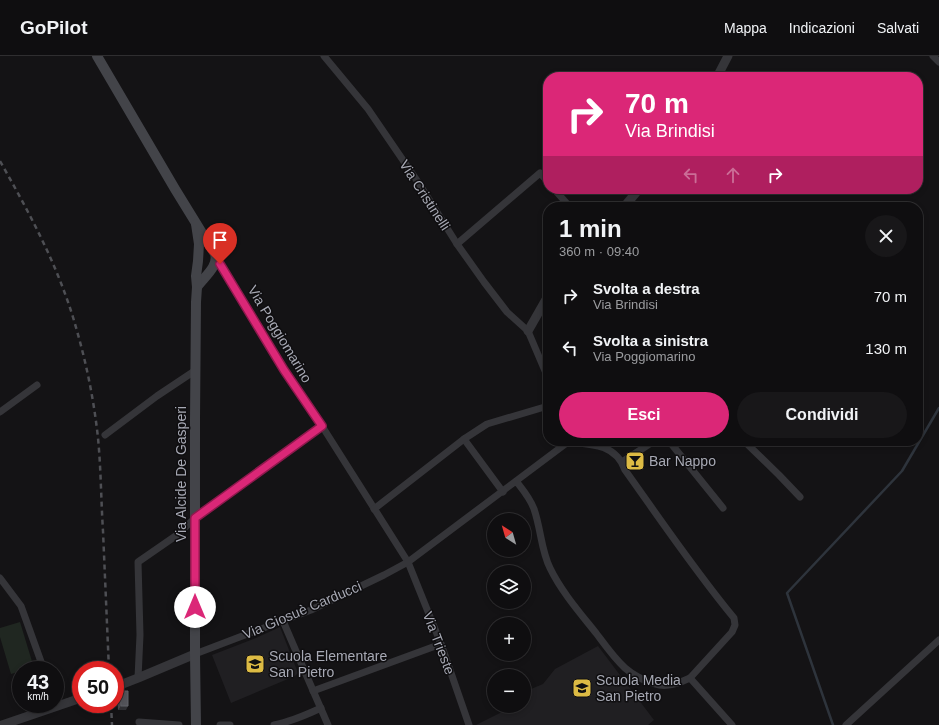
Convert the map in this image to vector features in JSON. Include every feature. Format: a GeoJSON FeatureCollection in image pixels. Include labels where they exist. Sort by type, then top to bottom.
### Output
{"type":"FeatureCollection","features":[{"type":"Feature","properties":{"kind":"main road","name":"Via Poggiomarino"},"geometry":{"type":"LineString","coordinates":[[97,56],[215,254]]}},
{"type":"Feature","properties":{"kind":"main road","name":"Via Alcide De Gasperi"},"geometry":{"type":"LineString","coordinates":[[196,224],[198,237],[196,276],[195,518],[196,725]]}},
{"type":"Feature","properties":{"kind":"main road"},"geometry":{"type":"LineString","coordinates":[[197,287],[212,268],[216,262],[215,254],[208,247],[202,249],[198,257],[201,268],[206,270],[212,268]]}},
{"type":"Feature","properties":{"kind":"street"},"geometry":{"type":"LineString","coordinates":[[720,72],[728,56]]}},
{"type":"Feature","properties":{"kind":"street"},"geometry":{"type":"LineString","coordinates":[[932,56],[939,62]]}},
{"type":"Feature","properties":{"kind":"street","name":"Via Cristinelli"},"geometry":{"type":"LineString","coordinates":[[329,58],[368,109],[420,185],[457,244],[507,312],[528,331]]}},
{"type":"Feature","properties":{"kind":"street"},"geometry":{"type":"LineString","coordinates":[[457,244],[540,173],[543,176]]}},
{"type":"Feature","properties":{"kind":"street"},"geometry":{"type":"LineString","coordinates":[[558,194],[566,202]]}},
{"type":"Feature","properties":{"kind":"street"},"geometry":{"type":"LineString","coordinates":[[628,202],[635,194]]}},
{"type":"Feature","properties":{"kind":"street","name":"Via Poggiomarino"},"geometry":{"type":"LineString","coordinates":[[215,254],[284,370],[322,426],[408,562]]}},
{"type":"Feature","properties":{"kind":"street"},"geometry":{"type":"LineString","coordinates":[[543,305],[528,331],[543,366]]}},
{"type":"Feature","properties":{"kind":"street"},"geometry":{"type":"LineString","coordinates":[[105,434],[196,370]]}},
{"type":"Feature","properties":{"kind":"street"},"geometry":{"type":"LineString","coordinates":[[0,412],[37,385]]}},
{"type":"Feature","properties":{"kind":"street"},"geometry":{"type":"LineString","coordinates":[[374,510],[464,439],[487,424],[543,407]]}},
{"type":"Feature","properties":{"kind":"street"},"geometry":{"type":"LineString","coordinates":[[138,678],[140,635],[138,562],[177,535],[195,518],[322,426]]}},
{"type":"Feature","properties":{"kind":"street"},"geometry":{"type":"LineString","coordinates":[[464,439],[503,492]]}},
{"type":"Feature","properties":{"kind":"street","name":"Via Giosuè Carducci"},"geometry":{"type":"LineString","coordinates":[[195,654],[311,610],[408,562],[563,446]]}},
{"type":"Feature","properties":{"kind":"street"},"geometry":{"type":"LineString","coordinates":[[516,481],[529,498],[534,510],[544,552],[550,568],[560,586],[618,660],[626,669],[635,675],[656,685],[668,686],[681,682],[690,678],[732,632],[735,625],[734,618],[696,569],[625,470],[622,462],[616,455],[603,447],[597,446]]}},
{"type":"Feature","properties":{"kind":"street"},"geometry":{"type":"LineString","coordinates":[[622,462],[646,446]]}},
{"type":"Feature","properties":{"kind":"street"},"geometry":{"type":"LineString","coordinates":[[673,446],[723,508]]}},
{"type":"Feature","properties":{"kind":"street"},"geometry":{"type":"LineString","coordinates":[[749,446],[779,474],[800,497]]}},
{"type":"Feature","properties":{"kind":"street","name":"Via Trieste"},"geometry":{"type":"LineString","coordinates":[[408,562],[441,644],[469,725]]}},
{"type":"Feature","properties":{"kind":"street"},"geometry":{"type":"LineString","coordinates":[[0,578],[21,606],[41,661]]}},
{"type":"Feature","properties":{"kind":"street"},"geometry":{"type":"LineString","coordinates":[[283,621],[328,725]]}},
{"type":"Feature","properties":{"kind":"street"},"geometry":{"type":"LineString","coordinates":[[846,725],[939,640]]}},
{"type":"Feature","properties":{"kind":"street"},"geometry":{"type":"LineString","coordinates":[[313,691],[441,644]]}},
{"type":"Feature","properties":{"kind":"street"},"geometry":{"type":"LineString","coordinates":[[124,683],[195,654]]}},
{"type":"Feature","properties":{"kind":"street"},"geometry":{"type":"LineString","coordinates":[[690,678],[732,725]]}},
{"type":"Feature","properties":{"kind":"street"},"geometry":{"type":"LineString","coordinates":[[274,725],[281,724],[321,708]]}},
{"type":"Feature","properties":{"kind":"street"},"geometry":{"type":"LineString","coordinates":[[2,725],[31,713]]}},
{"type":"Feature","properties":{"kind":"street"},"geometry":{"type":"LineString","coordinates":[[139,722],[179,725]]}},
{"type":"Feature","properties":{"kind":"street"},"geometry":{"type":"LineString","coordinates":[[220,725],[230,725]]}},
{"type":"Feature","properties":{"kind":"shaded area"},"geometry":{"type":"Polygon","coordinates":[[[20,622],[32,661],[12,661],[11,674],[0,637],[0,628],[20,622]]]}},
{"type":"Feature","properties":{"kind":"shaded area","name":"Scuola Elementare San Pietro"},"geometry":{"type":"Polygon","coordinates":[[[280,627],[298,673],[295,676],[231,703],[212,655],[280,627]]]}},
{"type":"Feature","properties":{"kind":"shaded area","name":"Scuola Media San Pietro"},"geometry":{"type":"Polygon","coordinates":[[[598,646],[654,720],[648,725],[476,725],[500,713],[531,713],[531,689],[543,684],[555,669],[598,646]]]}},
{"type":"Feature","properties":{"kind":"building"},"geometry":{"type":"Polygon","coordinates":[[[124,691],[128,691],[128,706],[124,706],[124,691]]]}},
{"type":"Feature","properties":{"kind":"waterway"},"geometry":{"type":"LineString","coordinates":[[923,435],[939,408]]}},
{"type":"Feature","properties":{"kind":"waterway"},"geometry":{"type":"LineString","coordinates":[[833,725],[787,593],[902,471],[917,446]]}},
{"type":"Feature","properties":{"kind":"railway"},"geometry":{"type":"LineString","coordinates":[[0,161],[34,223],[53,264],[70,308],[87,370],[99,450],[109,661]]}},
{"type":"Feature","properties":{"kind":"railway"},"geometry":{"type":"LineString","coordinates":[[111,713],[112,725]]}},
{"type":"Feature","properties":{"kind":"place","name":"Bar Nappo"},"geometry":{"type":"Point","coordinates":[635,461]}},
{"type":"Feature","properties":{"kind":"place","name":"Scuola Elementare San Pietro"},"geometry":{"type":"Point","coordinates":[255,664]}},
{"type":"Feature","properties":{"kind":"place","name":"Scuola Media San Pietro"},"geometry":{"type":"Point","coordinates":[582,688]}},
{"type":"Feature","properties":{"kind":"route"},"geometry":{"type":"LineString","coordinates":[[195,607],[195,518],[322,426],[284,370],[220,264]]}}]}
